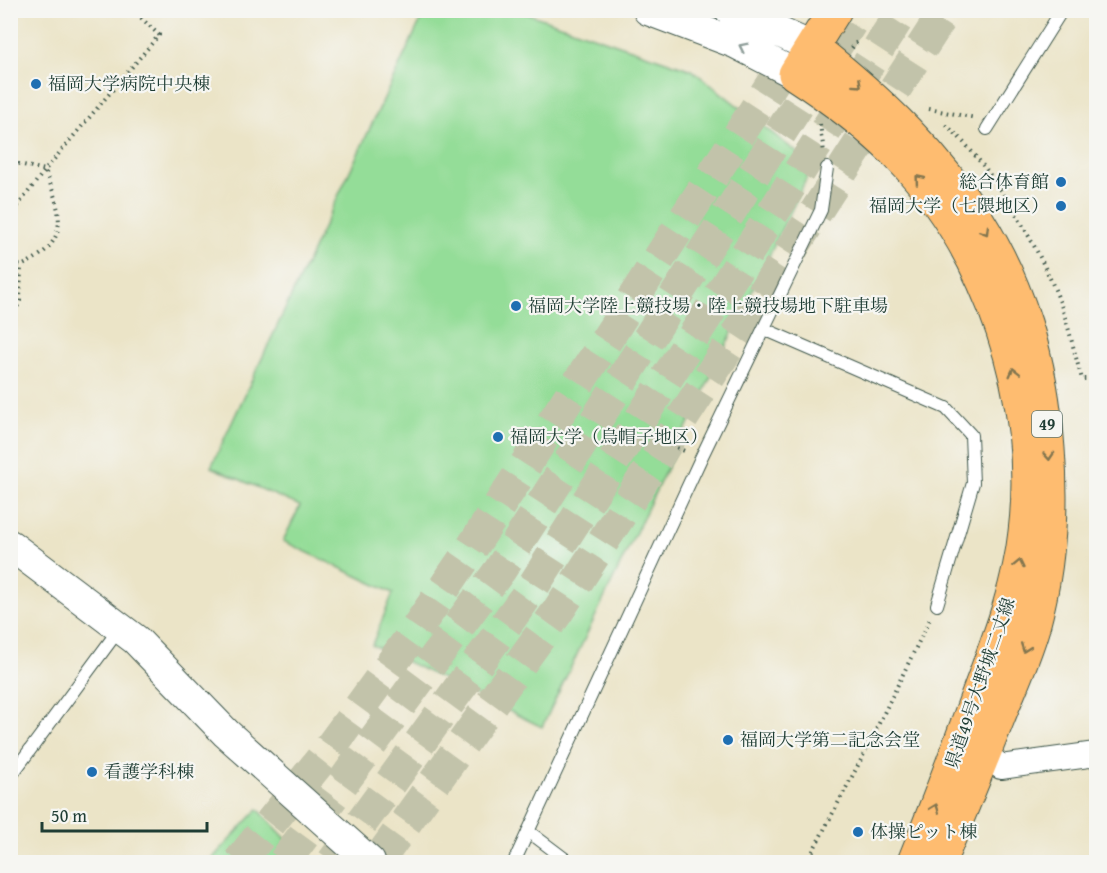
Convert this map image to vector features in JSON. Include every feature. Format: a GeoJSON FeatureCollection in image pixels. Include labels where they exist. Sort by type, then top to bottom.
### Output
{"type":"FeatureCollection","features":[{"type":"Feature","properties":{"kind":"main road"},"geometry":{"type":"LineString","coordinates":[[795,74],[835,10]]}},
{"type":"Feature","properties":{"kind":"main road","name":"県道49号大野城二丈線"},"geometry":{"type":"LineString","coordinates":[[812,47],[889,113],[928,153],[960,193],[1000,256],[1029,333],[1046,414],[1049,465],[1048,551],[1032,629],[984,752],[936,861]]}},
{"type":"Feature","properties":{"kind":"main road","name":"県道49号大野城二丈線"},"geometry":{"type":"LineString","coordinates":[[795,74],[835,100],[872,130],[900,157],[951,223],[981,279],[995,315],[1012,365],[1024,417],[1029,474],[1025,533],[1007,617],[936,861]]}},
{"type":"Feature","properties":{"kind":"street"},"geometry":{"type":"LineString","coordinates":[[648,10],[735,43],[795,74]]}},
{"type":"Feature","properties":{"kind":"street"},"geometry":{"type":"LineString","coordinates":[[730,10],[812,47]]}},
{"type":"Feature","properties":{"kind":"street"},"geometry":{"type":"LineString","coordinates":[[10,545],[136,640],[226,733],[370,862]]}},
{"type":"Feature","properties":{"kind":"street"},"geometry":{"type":"LineString","coordinates":[[984,752],[1001,767],[1096,754]]}},
{"type":"Feature","properties":{"kind":"lane"},"geometry":{"type":"LineString","coordinates":[[987,129],[1062,10]]}},
{"type":"Feature","properties":{"kind":"lane"},"geometry":{"type":"LineString","coordinates":[[514,862],[821,210],[827,168]]}},
{"type":"Feature","properties":{"kind":"lane"},"geometry":{"type":"LineString","coordinates":[[764,329],[946,408],[971,435],[973,483],[937,605]]}},
{"type":"Feature","properties":{"kind":"lane"},"geometry":{"type":"LineString","coordinates":[[10,777],[120,628]]}},
{"type":"Feature","properties":{"kind":"lane"},"geometry":{"type":"LineString","coordinates":[[528,831],[569,862]]}},
{"type":"Feature","properties":{"kind":"path"},"geometry":{"type":"LineString","coordinates":[[10,216],[45,170],[159,35],[133,10]]}},
{"type":"Feature","properties":{"kind":"path"},"geometry":{"type":"LineString","coordinates":[[929,109],[975,116],[987,129]]}},
{"type":"Feature","properties":{"kind":"path"},"geometry":{"type":"LineString","coordinates":[[818,114],[827,168]]}},
{"type":"Feature","properties":{"kind":"path"},"geometry":{"type":"LineString","coordinates":[[946,125],[968,144],[1036,252],[1061,307],[1082,379],[1096,379]]}},
{"type":"Feature","properties":{"kind":"path"},"geometry":{"type":"LineString","coordinates":[[10,173],[19,164],[45,170]]}},
{"type":"Feature","properties":{"kind":"path"},"geometry":{"type":"LineString","coordinates":[[10,261],[21,266],[42,256],[59,232],[57,201],[45,170]]}},
{"type":"Feature","properties":{"kind":"path"},"geometry":{"type":"LineString","coordinates":[[10,322],[20,301],[21,266]]}},
{"type":"Feature","properties":{"kind":"path"},"geometry":{"type":"LineString","coordinates":[[807,862],[937,605]]}},
{"type":"Feature","properties":{"kind":"green space","name":"福岡大学陸上競技場・陸上競技場地下駐車場"},"geometry":{"type":"Polygon","coordinates":[[[425,11],[520,11],[692,70],[813,165],[542,727],[372,645],[393,593],[283,541],[300,506],[211,467],[425,11]]]}},
{"type":"Feature","properties":{"kind":"green space"},"geometry":{"type":"Polygon","coordinates":[[[258,809],[308,862],[209,862],[258,809]]]}},
{"type":"Feature","properties":{"kind":"tunnel"},"geometry":{"type":"LineString","coordinates":[[284,862],[500,570],[859,10]]}},
{"type":"Feature","properties":{"kind":"tunnel"},"geometry":{"type":"LineString","coordinates":[[333,862],[530,591],[903,10]]}},
{"type":"Feature","properties":{"kind":"tunnel"},"geometry":{"type":"LineString","coordinates":[[377,862],[558,611],[946,10]]}},
{"type":"Feature","properties":{"kind":"tunnel"},"geometry":{"type":"LineString","coordinates":[[239,862],[324,756],[408,641],[471,549],[799,42]]}},
{"type":"Feature","properties":{"kind":"place","name":"福岡大学病院中央棟"},"geometry":{"type":"Point","coordinates":[36,84]}},
{"type":"Feature","properties":{"kind":"place","name":"総合体育館"},"geometry":{"type":"Point","coordinates":[1061,182]}},
{"type":"Feature","properties":{"kind":"place","name":"福岡大学（七隈地区）"},"geometry":{"type":"Point","coordinates":[1061,206]}},
{"type":"Feature","properties":{"kind":"place","name":"福岡大学陸上競技場・陸上競技場地下駐車場"},"geometry":{"type":"Point","coordinates":[516,306]}},
{"type":"Feature","properties":{"kind":"place","name":"福岡大学（烏帽子地区）"},"geometry":{"type":"Point","coordinates":[498,437]}},
{"type":"Feature","properties":{"kind":"place","name":"福岡大学第二記念会堂"},"geometry":{"type":"Point","coordinates":[728,740]}},
{"type":"Feature","properties":{"kind":"place","name":"看護学科棟"},"geometry":{"type":"Point","coordinates":[92,772]}},
{"type":"Feature","properties":{"kind":"place","name":"体操ピット棟"},"geometry":{"type":"Point","coordinates":[858,832]}}]}
